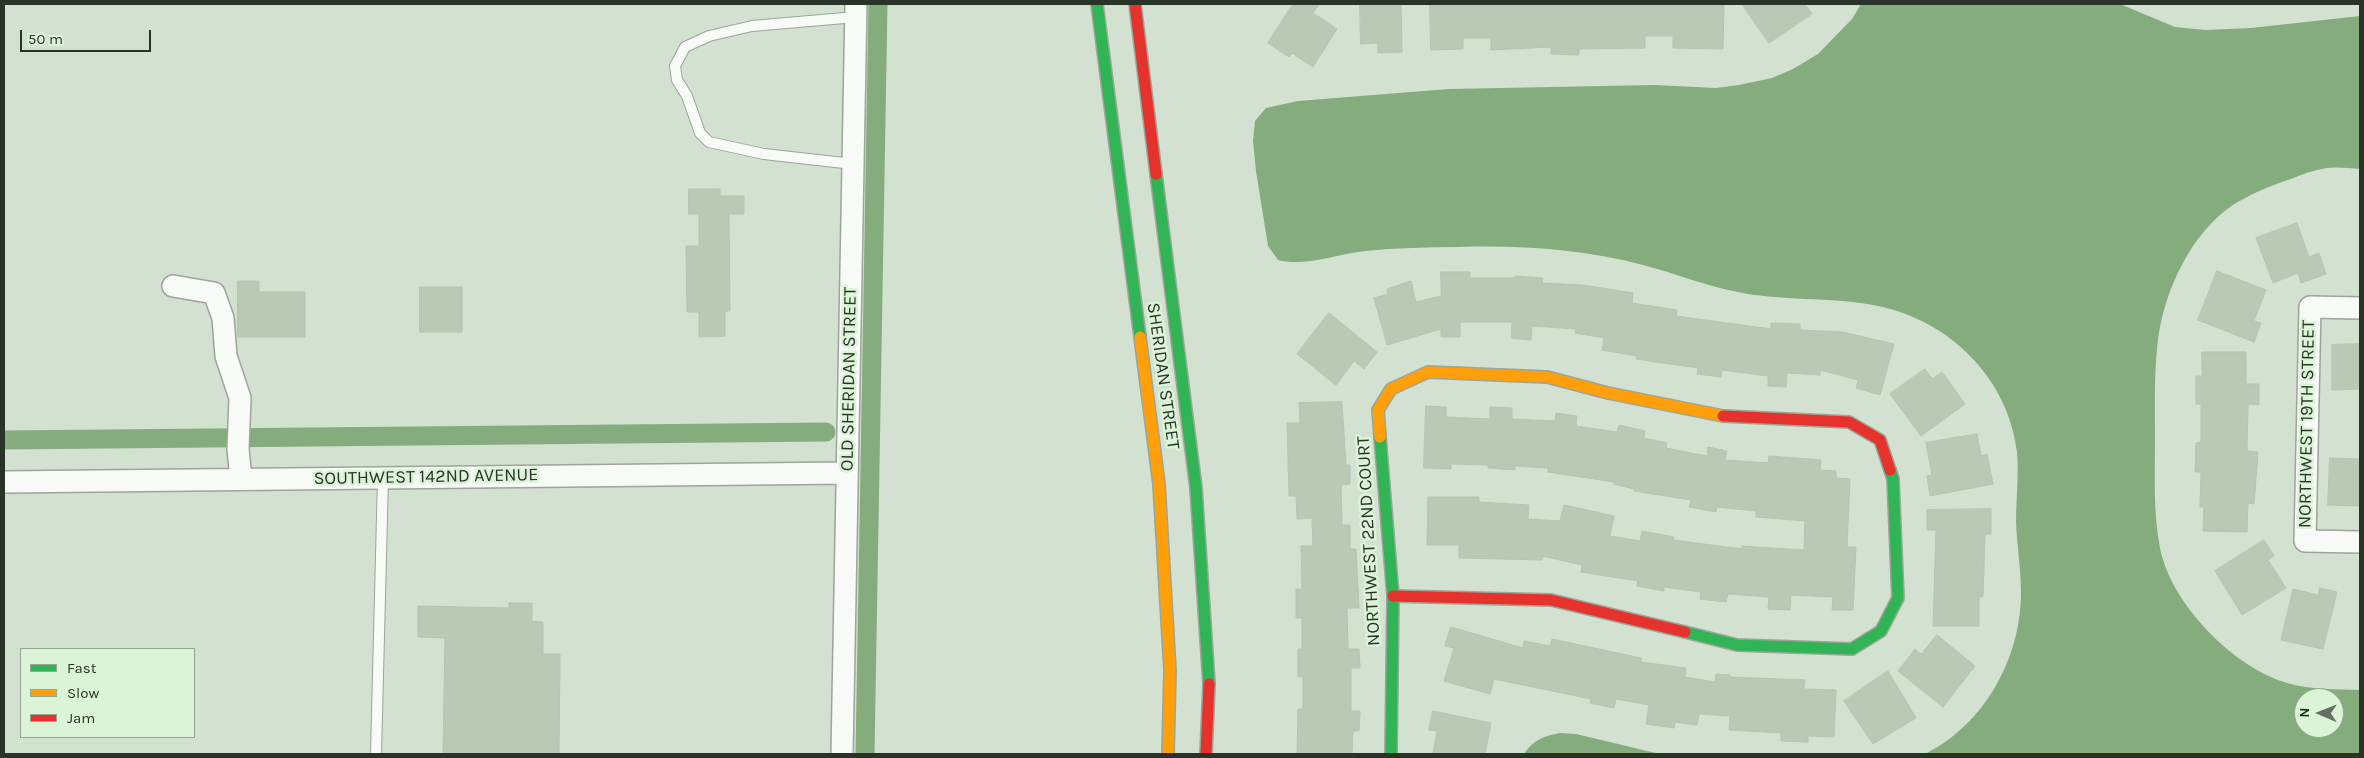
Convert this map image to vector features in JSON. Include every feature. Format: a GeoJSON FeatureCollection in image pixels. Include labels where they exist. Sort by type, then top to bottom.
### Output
{"type":"FeatureCollection","features":[{"type":"Feature","properties":{"kind":"street","name":"SHERIDAN STREET"},"geometry":{"type":"LineString","coordinates":[[1097,4],[1159,484],[1170,670],[1168,754]]}},
{"type":"Feature","properties":{"kind":"street","name":"SHERIDAN STREET"},"geometry":{"type":"LineString","coordinates":[[1135,4],[1196,488],[1209,676],[1206,754]]}},
{"type":"Feature","properties":{"kind":"street","name":"OLD SHERIDAN STREET"},"geometry":{"type":"LineString","coordinates":[[842,754],[856,10]]}},
{"type":"Feature","properties":{"kind":"street"},"geometry":{"type":"LineString","coordinates":[[173,286],[214,292],[223,318],[226,356],[240,398],[238,450],[241,479]]}},
{"type":"Feature","properties":{"kind":"street","name":"NORTHWEST 19TH STREET"},"geometry":{"type":"LineString","coordinates":[[2360,308],[2310,307],[2305,541],[2360,542]]}},
{"type":"Feature","properties":{"kind":"street","name":"NORTHWEST 22ND COURT"},"geometry":{"type":"LineString","coordinates":[[1392,754],[1393,596],[1378,410],[1391,389],[1428,372],[1547,377],[1608,393],[1712,415],[1849,422],[1880,440],[1893,479],[1898,598],[1881,631],[1852,649],[1737,645],[1551,600],[1393,596]]}},
{"type":"Feature","properties":{"kind":"street","name":"SOUTHWEST 142ND AVENUE"},"geometry":{"type":"LineString","coordinates":[[4,482],[847,474]]}},
{"type":"Feature","properties":{"kind":"lane"},"geometry":{"type":"LineString","coordinates":[[853,164],[764,154],[709,142],[700,134],[687,96],[677,80],[675,66],[685,47],[709,36],[752,26],[856,10]]}},
{"type":"Feature","properties":{"kind":"lane"},"geometry":{"type":"LineString","coordinates":[[376,754],[383,477]]}},
{"type":"Feature","properties":{"kind":"shaded area"},"geometry":{"type":"Polygon","coordinates":[[[1861,4],[2120,4],[2175,27],[2205,30],[2251,28],[2360,16],[2360,169],[2327,168],[2312,171],[2265,189],[2233,205],[2204,231],[2192,247],[2173,283],[2161,321],[2157,352],[2155,388],[2155,506],[2160,548],[2166,569],[2191,611],[2207,630],[2226,648],[2266,675],[2287,683],[2314,688],[2294,688],[2294,738],[2344,738],[2344,690],[2360,690],[2360,754],[1925,754],[1946,741],[1965,725],[1982,707],[1995,686],[2006,664],[2014,641],[2019,617],[2021,592],[2016,522],[2018,461],[2011,425],[2002,400],[1988,377],[1971,357],[1951,339],[1929,325],[1904,314],[1878,306],[1842,301],[1769,297],[1733,291],[1621,260],[1551,249],[1504,247],[1411,248],[1365,251],[1310,261],[1288,262],[1278,260],[1268,246],[1253,141],[1255,121],[1266,108],[1298,101],[1449,89],[1655,85],[1716,88],[1772,78],[1793,69],[1818,54],[1852,19],[1861,4]]]}},
{"type":"Feature","properties":{"kind":"shaded area"},"geometry":{"type":"Polygon","coordinates":[[[1560,733],[1576,734],[1660,754],[1524,754],[1539,739],[1560,733]]]}},
{"type":"Feature","properties":{"kind":"building"},"geometry":{"type":"Polygon","coordinates":[[[1293,4],[1319,4],[1313,13],[1337,29],[1313,67],[1292,53],[1289,57],[1268,43],[1293,4]]]}},
{"type":"Feature","properties":{"kind":"building"},"geometry":{"type":"Polygon","coordinates":[[[1360,4],[1401,4],[1402,52],[1378,53],[1378,43],[1361,44],[1360,4]]]}},
{"type":"Feature","properties":{"kind":"building"},"geometry":{"type":"Polygon","coordinates":[[[1430,4],[1724,4],[1723,49],[1673,48],[1673,36],[1645,36],[1645,48],[1579,49],[1579,55],[1551,54],[1551,47],[1491,50],[1491,38],[1463,38],[1463,49],[1431,50],[1430,4]]]}},
{"type":"Feature","properties":{"kind":"building"},"geometry":{"type":"Polygon","coordinates":[[[1742,4],[1805,4],[1812,14],[1769,43],[1742,4]]]}},
{"type":"Feature","properties":{"kind":"building"},"geometry":{"type":"Polygon","coordinates":[[[689,189],[720,189],[720,196],[744,196],[744,214],[729,214],[730,311],[725,311],[725,336],[699,337],[699,312],[687,312],[686,246],[699,246],[699,214],[689,214],[689,189]]]}},
{"type":"Feature","properties":{"kind":"building"},"geometry":{"type":"Polygon","coordinates":[[[2297,223],[2309,257],[2319,253],[2326,274],[2301,283],[2298,273],[2273,283],[2256,238],[2297,223]]]}},
{"type":"Feature","properties":{"kind":"building"},"geometry":{"type":"Polygon","coordinates":[[[2217,271],[2266,290],[2254,321],[2261,323],[2254,342],[2198,320],[2217,271]]]}},
{"type":"Feature","properties":{"kind":"building"},"geometry":{"type":"Polygon","coordinates":[[[1441,272],[1470,272],[1470,278],[1515,278],[1515,276],[1543,278],[1542,283],[1583,285],[1633,293],[1632,303],[1677,310],[1676,316],[1771,329],[1771,323],[1800,324],[1800,330],[1842,332],[1894,344],[1880,395],[1856,388],[1858,380],[1820,370],[1820,375],[1787,373],[1786,387],[1768,386],[1768,376],[1722,370],[1721,377],[1697,374],[1698,368],[1636,359],[1637,356],[1602,350],[1604,338],[1575,333],[1576,329],[1532,326],[1531,340],[1511,338],[1512,322],[1460,322],[1460,337],[1441,337],[1441,329],[1387,345],[1374,298],[1388,294],[1387,289],[1411,281],[1416,302],[1441,296],[1441,272]]]}},
{"type":"Feature","properties":{"kind":"building"},"geometry":{"type":"Polygon","coordinates":[[[238,281],[259,281],[259,292],[305,292],[305,337],[238,337],[238,281]]]}},
{"type":"Feature","properties":{"kind":"building"},"geometry":{"type":"Polygon","coordinates":[[[420,287],[462,287],[462,332],[420,332],[420,287]]]}},
{"type":"Feature","properties":{"kind":"building"},"geometry":{"type":"Polygon","coordinates":[[[1329,313],[1377,352],[1364,369],[1354,361],[1336,385],[1297,354],[1329,313]]]}},
{"type":"Feature","properties":{"kind":"building"},"geometry":{"type":"Polygon","coordinates":[[[2360,344],[2360,389],[2332,390],[2332,345],[2360,344]]]}},
{"type":"Feature","properties":{"kind":"building"},"geometry":{"type":"Polygon","coordinates":[[[2202,352],[2246,352],[2246,384],[2259,384],[2259,405],[2248,404],[2247,451],[2258,452],[2254,504],[2248,503],[2247,532],[2203,531],[2204,507],[2200,507],[2201,472],[2195,472],[2196,443],[2201,442],[2201,404],[2196,404],[2196,376],[2202,376],[2202,352]]]}},
{"type":"Feature","properties":{"kind":"building"},"geometry":{"type":"Polygon","coordinates":[[[1925,369],[1932,379],[1942,372],[1965,404],[1921,436],[1890,394],[1925,369]]]}},
{"type":"Feature","properties":{"kind":"building"},"geometry":{"type":"Polygon","coordinates":[[[1342,402],[1346,465],[1350,465],[1350,484],[1341,485],[1342,525],[1350,525],[1350,549],[1356,549],[1359,608],[1347,608],[1348,649],[1359,649],[1360,668],[1351,668],[1351,711],[1360,711],[1359,731],[1353,731],[1352,754],[1297,754],[1298,709],[1303,709],[1303,676],[1298,677],[1298,649],[1302,649],[1302,618],[1296,618],[1296,589],[1302,589],[1301,546],[1313,546],[1312,518],[1297,519],[1296,496],[1289,496],[1287,423],[1300,423],[1299,403],[1342,402]]]}},
{"type":"Feature","properties":{"kind":"building"},"geometry":{"type":"Polygon","coordinates":[[[1426,406],[1446,407],[1446,417],[1490,419],[1490,407],[1512,408],[1512,419],[1555,421],[1556,413],[1577,416],[1576,426],[1617,432],[1619,425],[1645,431],[1644,438],[1667,443],[1666,448],[1707,456],[1708,447],[1727,451],[1725,460],[1768,463],[1769,456],[1821,460],[1820,470],[1836,471],[1836,478],[1850,479],[1847,547],[1856,547],[1853,610],[1832,610],[1833,597],[1791,595],[1790,610],[1768,609],[1769,597],[1728,594],[1726,602],[1700,599],[1701,592],[1664,587],[1664,591],[1637,586],[1638,581],[1581,572],[1582,565],[1542,556],[1542,560],[1459,558],[1459,545],[1427,545],[1428,497],[1479,497],[1479,502],[1529,505],[1528,519],[1560,521],[1564,505],[1614,516],[1610,536],[1640,541],[1642,531],[1674,537],[1673,540],[1742,549],[1742,546],[1804,550],[1805,521],[1756,517],[1756,511],[1717,507],[1716,512],[1689,507],[1691,500],[1634,491],[1634,489],[1614,484],[1614,482],[1548,472],[1548,468],[1515,466],[1515,470],[1488,468],[1488,465],[1451,464],[1451,469],[1424,468],[1426,406]]]}},
{"type":"Feature","properties":{"kind":"building"},"geometry":{"type":"Polygon","coordinates":[[[1977,434],[1981,456],[1987,454],[1993,484],[1930,496],[1927,476],[1932,475],[1926,443],[1977,434]]]}},
{"type":"Feature","properties":{"kind":"building"},"geometry":{"type":"Polygon","coordinates":[[[2330,458],[2360,459],[2360,506],[2328,505],[2330,458]]]}},
{"type":"Feature","properties":{"kind":"building"},"geometry":{"type":"Polygon","coordinates":[[[1991,509],[1991,534],[1985,534],[1983,597],[1979,597],[1979,626],[1933,626],[1936,530],[1927,530],[1927,510],[1991,509]]]}},
{"type":"Feature","properties":{"kind":"building"},"geometry":{"type":"Polygon","coordinates":[[[2264,540],[2274,556],[2268,560],[2286,588],[2242,615],[2215,571],[2264,540]]]}},
{"type":"Feature","properties":{"kind":"building"},"geometry":{"type":"Polygon","coordinates":[[[2320,588],[2337,592],[2323,649],[2281,640],[2293,589],[2318,595],[2320,588]]]}},
{"type":"Feature","properties":{"kind":"building"},"geometry":{"type":"Polygon","coordinates":[[[509,603],[532,603],[532,621],[543,622],[543,654],[560,654],[559,754],[443,754],[445,638],[418,637],[418,606],[509,608],[509,603]]]}},
{"type":"Feature","properties":{"kind":"building"},"geometry":{"type":"Polygon","coordinates":[[[1451,627],[1523,648],[1524,641],[1550,646],[1552,639],[1641,658],[1641,662],[1686,668],[1685,677],[1715,682],[1716,674],[1730,675],[1730,677],[1805,680],[1804,689],[1836,690],[1834,737],[1808,736],[1808,742],[1781,741],[1781,733],[1729,730],[1730,716],[1699,714],[1697,725],[1675,722],[1674,728],[1646,724],[1649,705],[1616,699],[1614,708],[1590,703],[1591,699],[1494,679],[1490,694],[1444,681],[1454,648],[1445,646],[1451,627]]]}},
{"type":"Feature","properties":{"kind":"building"},"geometry":{"type":"Polygon","coordinates":[[[1937,635],[1975,666],[1943,707],[1898,671],[1915,649],[1921,654],[1937,635]]]}},
{"type":"Feature","properties":{"kind":"building"},"geometry":{"type":"Polygon","coordinates":[[[1888,671],[1916,718],[1873,744],[1844,701],[1888,671]]]}},
{"type":"Feature","properties":{"kind":"building"},"geometry":{"type":"Polygon","coordinates":[[[1433,711],[1491,723],[1485,754],[1433,754],[1437,731],[1429,730],[1433,711]]]}},
{"type":"Feature","properties":{"kind":"waterway"},"geometry":{"type":"LineString","coordinates":[[865,754],[878,4]]}},
{"type":"Feature","properties":{"kind":"waterway"},"geometry":{"type":"LineString","coordinates":[[4,440],[826,432]]}},
{"type":"Feature","properties":{"kind":"traffic: fast"},"geometry":{"type":"LineString","coordinates":[[1097,4],[1140,337]]}},
{"type":"Feature","properties":{"kind":"traffic: fast"},"geometry":{"type":"LineString","coordinates":[[1156,174],[1196,488],[1209,684]]}},
{"type":"Feature","properties":{"kind":"traffic: fast"},"geometry":{"type":"LineString","coordinates":[[1380,437],[1393,596],[1391,754]]}},
{"type":"Feature","properties":{"kind":"traffic: fast"},"geometry":{"type":"LineString","coordinates":[[1685,632],[1737,645],[1852,649],[1881,631],[1898,598],[1893,479],[1890,470]]}},
{"type":"Feature","properties":{"kind":"traffic: slow"},"geometry":{"type":"LineString","coordinates":[[1140,337],[1159,484],[1170,670],[1168,754]]}},
{"type":"Feature","properties":{"kind":"traffic: slow"},"geometry":{"type":"LineString","coordinates":[[1380,437],[1378,410],[1391,389],[1428,372],[1547,377],[1608,393],[1723,416]]}},
{"type":"Feature","properties":{"kind":"traffic: jam"},"geometry":{"type":"LineString","coordinates":[[1135,4],[1156,174]]}},
{"type":"Feature","properties":{"kind":"traffic: jam"},"geometry":{"type":"LineString","coordinates":[[1723,416],[1849,422],[1880,440],[1890,470]]}},
{"type":"Feature","properties":{"kind":"traffic: jam"},"geometry":{"type":"LineString","coordinates":[[1393,596],[1551,600],[1685,632]]}},
{"type":"Feature","properties":{"kind":"traffic: jam"},"geometry":{"type":"LineString","coordinates":[[1206,754],[1209,684]]}}]}
